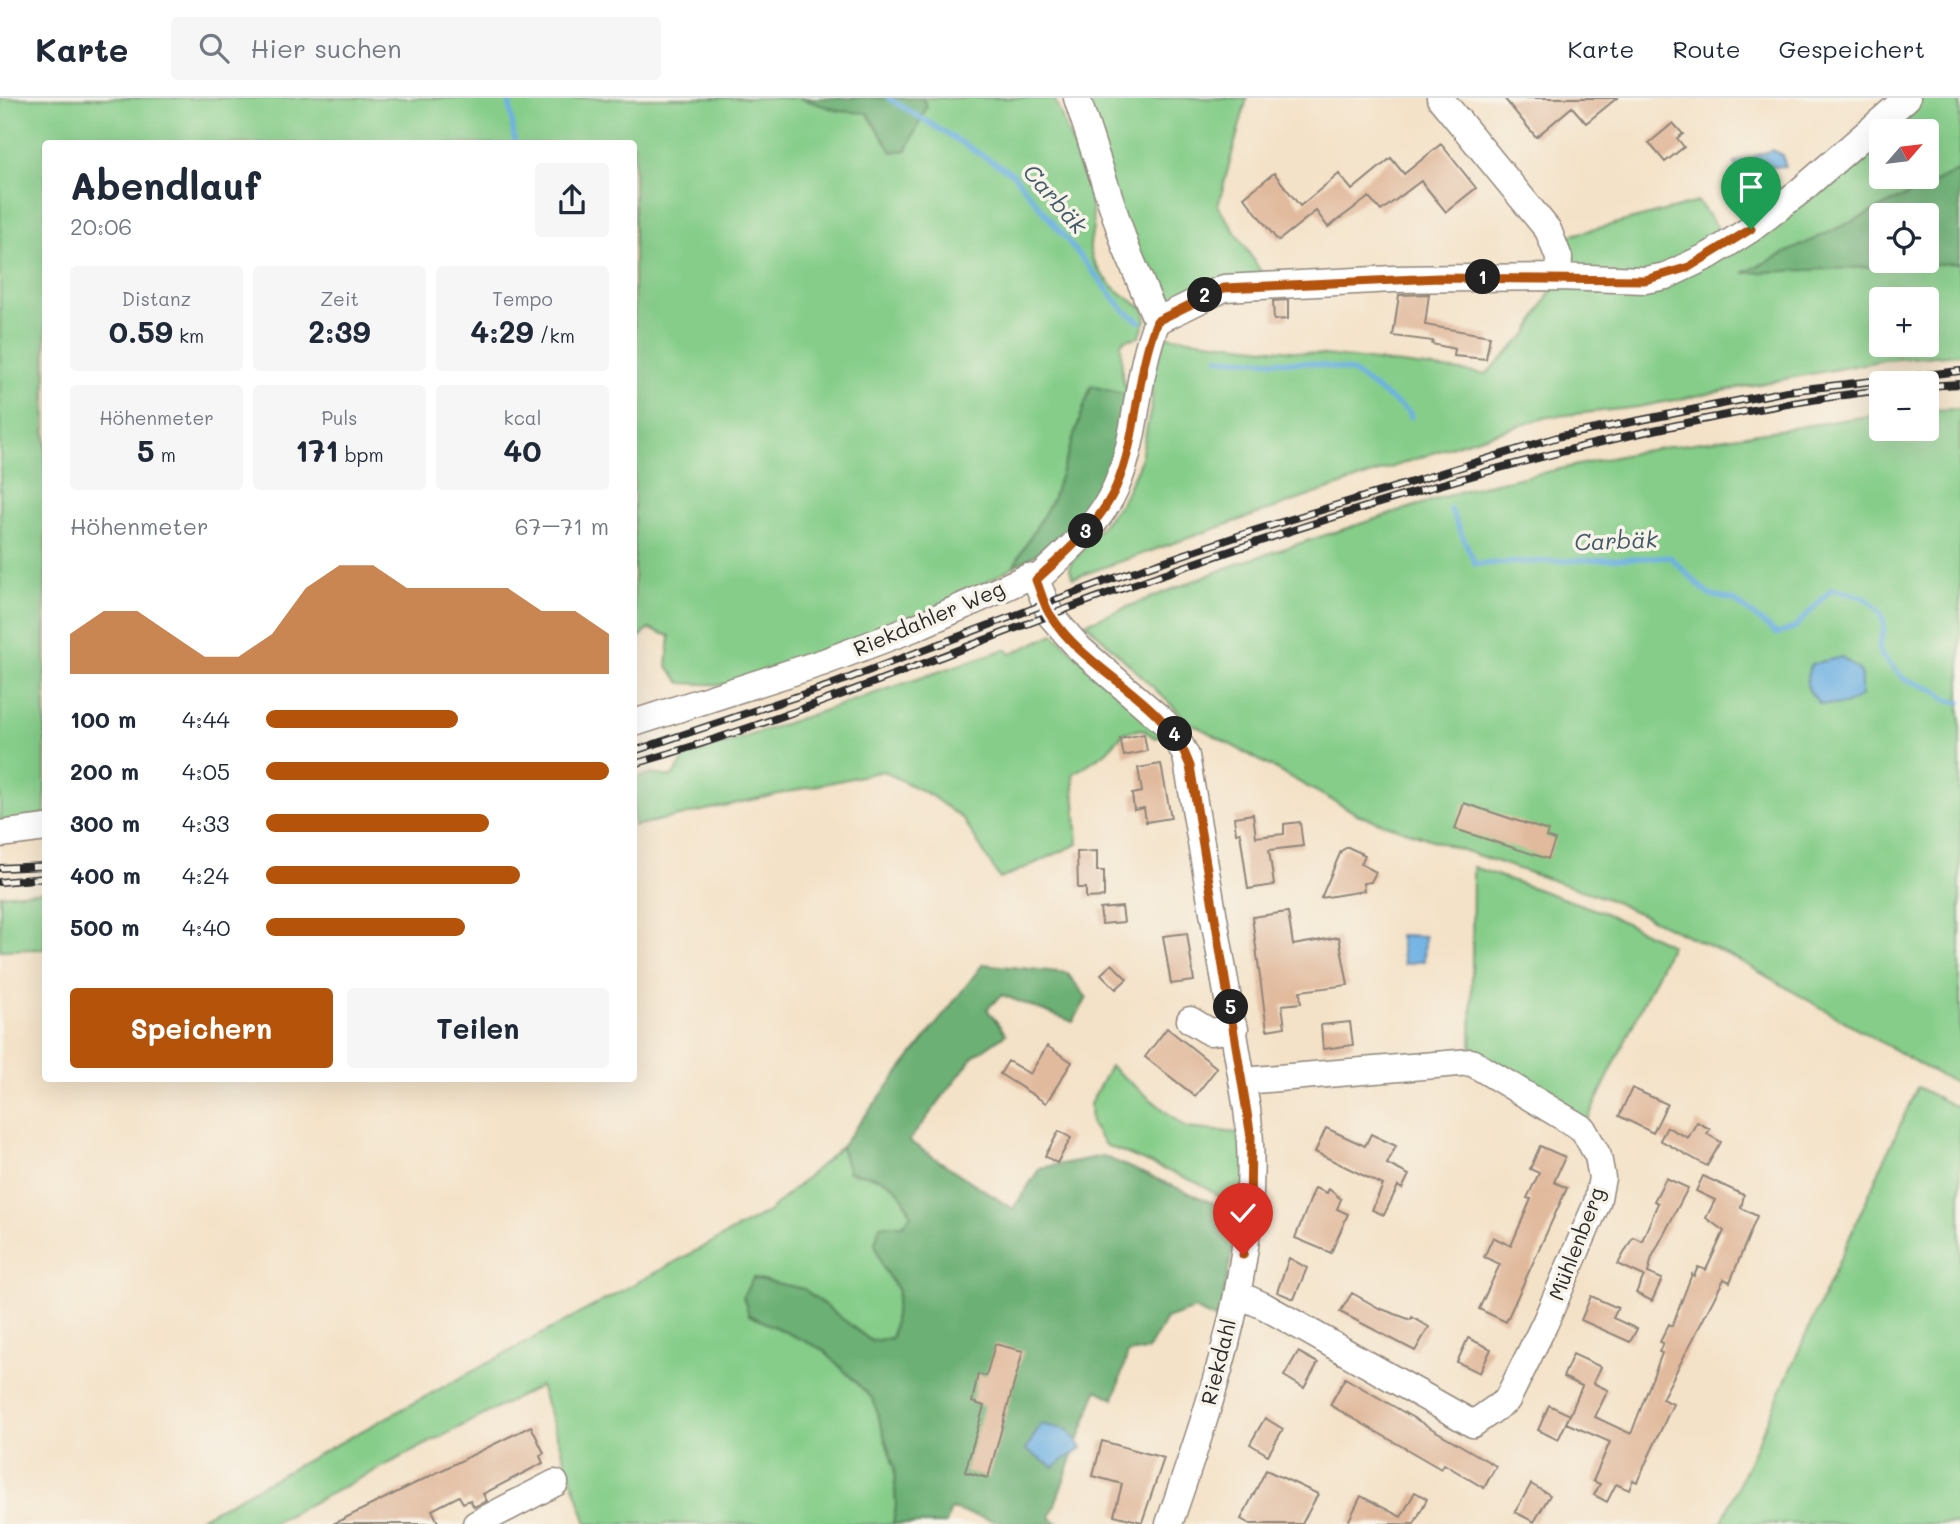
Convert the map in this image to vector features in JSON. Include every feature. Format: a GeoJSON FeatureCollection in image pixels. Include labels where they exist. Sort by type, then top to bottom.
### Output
{"type":"FeatureCollection","features":[{"type":"Feature","properties":{"kind":"street"},"geometry":{"type":"LineString","coordinates":[[1077,98],[1126,248],[1157,321]]}},
{"type":"Feature","properties":{"kind":"street"},"geometry":{"type":"LineString","coordinates":[[1440,98],[1548,230],[1559,258],[1558,277]]}},
{"type":"Feature","properties":{"kind":"street"},"geometry":{"type":"LineString","coordinates":[[1036,580],[1086,531],[1115,489],[1128,453],[1145,352],[1157,321],[1224,288],[1393,279],[1558,277],[1645,280],[1689,267],[1751,229],[1799,192],[1907,98]]}},
{"type":"Feature","properties":{"kind":"street","name":"Riekdahler Weg"},"geometry":{"type":"LineString","coordinates":[[637,722],[824,662],[914,628],[1028,577],[1036,580]]}},
{"type":"Feature","properties":{"kind":"street","name":"Riekdahl"},"geometry":{"type":"LineString","coordinates":[[1036,580],[1051,616],[1080,649],[1164,722],[1174,733],[1186,756],[1243,1081],[1253,1163],[1250,1216],[1237,1294],[1202,1429],[1169,1524]]}},
{"type":"Feature","properties":{"kind":"street"},"geometry":{"type":"LineString","coordinates":[[0,834],[42,829]]}},
{"type":"Feature","properties":{"kind":"street"},"geometry":{"type":"LineString","coordinates":[[1190,1020],[1210,1032],[1235,1029]]}},
{"type":"Feature","properties":{"kind":"street","name":"Mühlenberg"},"geometry":{"type":"LineString","coordinates":[[1237,1294],[1264,1306],[1473,1424],[1507,1400],[1545,1323],[1597,1203],[1602,1178],[1598,1156],[1583,1129],[1471,1062],[1243,1081]]}},
{"type":"Feature","properties":{"kind":"street"},"geometry":{"type":"LineString","coordinates":[[476,1524],[555,1483]]}},
{"type":"Feature","properties":{"kind":"green space"},"geometry":{"type":"Polygon","coordinates":[[[0,98],[1054,98],[1088,191],[1093,222],[1090,249],[1093,259],[1111,284],[1144,308],[1146,320],[1139,337],[1124,340],[1121,344],[1122,377],[1128,395],[1067,531],[1013,567],[942,607],[727,685],[681,683],[667,666],[670,636],[649,629],[637,639],[637,140],[42,140],[42,818],[0,824],[0,98]]]}},
{"type":"Feature","properties":{"kind":"green space"},"geometry":{"type":"Polygon","coordinates":[[[799,98],[922,98],[927,106],[907,150],[892,152],[867,113],[839,111],[799,98]]]}},
{"type":"Feature","properties":{"kind":"green space"},"geometry":{"type":"Polygon","coordinates":[[[1077,98],[1247,98],[1218,206],[1266,279],[1157,321],[1077,98]]]}},
{"type":"Feature","properties":{"kind":"green space"},"geometry":{"type":"Polygon","coordinates":[[[1907,98],[1960,98],[1960,354],[1939,356],[1939,287],[1869,287],[1869,357],[1922,357],[1885,360],[1638,407],[1548,417],[1459,444],[1073,578],[1069,566],[1122,501],[1140,462],[1152,402],[1153,367],[1165,336],[1486,374],[1528,333],[1558,277],[1553,240],[1698,202],[1729,243],[1869,129],[1869,189],[1939,189],[1939,119],[1881,119],[1907,98]]]}},
{"type":"Feature","properties":{"kind":"green space"},"geometry":{"type":"Polygon","coordinates":[[[1960,170],[1960,263],[1939,264],[1939,203],[1890,203],[1920,189],[1939,189],[1939,180],[1960,170]]]}},
{"type":"Feature","properties":{"kind":"green space"},"geometry":{"type":"Polygon","coordinates":[[[1869,213],[1869,267],[1743,273],[1869,213]]]}},
{"type":"Feature","properties":{"kind":"green space"},"geometry":{"type":"Polygon","coordinates":[[[1091,386],[1128,395],[1118,453],[1112,471],[1095,506],[1083,521],[1068,534],[1013,567],[1052,500],[1091,386]]]}},
{"type":"Feature","properties":{"kind":"green space"},"geometry":{"type":"Polygon","coordinates":[[[1960,409],[1960,1085],[1733,957],[1608,899],[1361,816],[1189,722],[1086,623],[1239,563],[1468,489],[1642,451],[1869,416],[1869,441],[1939,441],[1939,410],[1960,409]]]}},
{"type":"Feature","properties":{"kind":"green space"},"geometry":{"type":"Polygon","coordinates":[[[1054,634],[1163,734],[1155,738],[1142,729],[1124,733],[1105,753],[1073,774],[1078,844],[1000,879],[963,819],[930,795],[883,771],[637,825],[637,777],[651,774],[672,777],[686,757],[1006,649],[1011,654],[1054,634]]]}},
{"type":"Feature","properties":{"kind":"green space"},"geometry":{"type":"Polygon","coordinates":[[[1473,867],[1605,913],[1671,945],[1583,1129],[1471,1062],[1473,867]]]}},
{"type":"Feature","properties":{"kind":"green space"},"geometry":{"type":"Polygon","coordinates":[[[42,891],[42,949],[0,950],[0,895],[42,891]]]}},
{"type":"Feature","properties":{"kind":"green space"},"geometry":{"type":"Polygon","coordinates":[[[983,964],[1067,973],[1087,998],[1073,1022],[1002,995],[987,1009],[1006,1034],[974,1056],[909,1141],[1013,1209],[1040,1168],[1103,1156],[1239,1214],[1219,1321],[1194,1309],[1166,1319],[1148,1350],[1128,1353],[1114,1399],[1097,1390],[1050,1518],[1060,1524],[1005,1524],[951,1509],[946,1524],[893,1524],[896,1506],[894,1467],[873,1399],[822,1349],[749,1315],[743,1296],[753,1278],[804,1289],[871,1341],[892,1338],[898,1291],[882,1266],[875,1243],[880,1225],[903,1225],[911,1215],[901,1194],[888,1182],[849,1172],[841,1147],[983,964]]]}},
{"type":"Feature","properties":{"kind":"green space"},"geometry":{"type":"Polygon","coordinates":[[[1110,1066],[1186,1128],[1250,1134],[1249,1216],[1200,1184],[1105,1145],[1091,1125],[1090,1104],[1110,1066]]]}},
{"type":"Feature","properties":{"kind":"green space"},"geometry":{"type":"Polygon","coordinates":[[[1917,1087],[1960,1109],[1960,1524],[1721,1524],[1917,1087]]]}},
{"type":"Feature","properties":{"kind":"green space"},"geometry":{"type":"Polygon","coordinates":[[[841,1147],[849,1172],[888,1182],[901,1194],[911,1215],[882,1266],[898,1291],[892,1338],[871,1341],[803,1289],[753,1278],[749,1315],[822,1349],[873,1399],[894,1467],[896,1506],[893,1524],[587,1524],[540,1386],[271,1524],[189,1524],[768,1212],[841,1147]]]}},
{"type":"Feature","properties":{"kind":"water"},"geometry":{"type":"Polygon","coordinates":[[[1772,150],[1783,155],[1785,166],[1738,170],[1734,163],[1772,150]]]}},
{"type":"Feature","properties":{"kind":"water"},"geometry":{"type":"Polygon","coordinates":[[[1842,657],[1861,672],[1861,696],[1845,705],[1820,704],[1807,686],[1811,664],[1842,657]]]}},
{"type":"Feature","properties":{"kind":"water"},"geometry":{"type":"Polygon","coordinates":[[[1399,935],[1425,936],[1424,961],[1404,964],[1399,935]]]}},
{"type":"Feature","properties":{"kind":"water"},"geometry":{"type":"Polygon","coordinates":[[[1041,1424],[1068,1430],[1082,1448],[1053,1467],[1026,1450],[1041,1424]]]}},
{"type":"Feature","properties":{"kind":"building"},"geometry":{"type":"Polygon","coordinates":[[[1504,98],[1617,98],[1586,123],[1572,107],[1536,137],[1504,98]]]}},
{"type":"Feature","properties":{"kind":"building"},"geometry":{"type":"Polygon","coordinates":[[[1673,123],[1683,134],[1677,138],[1684,147],[1665,162],[1649,143],[1673,123]]]}},
{"type":"Feature","properties":{"kind":"building"},"geometry":{"type":"Polygon","coordinates":[[[1441,144],[1476,188],[1446,212],[1421,181],[1381,211],[1369,197],[1328,227],[1316,211],[1278,241],[1244,197],[1274,173],[1300,206],[1339,174],[1352,190],[1391,158],[1404,174],[1441,144]]]}},
{"type":"Feature","properties":{"kind":"building"},"geometry":{"type":"Polygon","coordinates":[[[1429,294],[1425,325],[1490,336],[1486,359],[1454,356],[1455,349],[1432,344],[1433,341],[1393,336],[1399,295],[1429,294]]]}},
{"type":"Feature","properties":{"kind":"building"},"geometry":{"type":"Polygon","coordinates":[[[1288,300],[1288,319],[1274,320],[1273,301],[1288,300]]]}},
{"type":"Feature","properties":{"kind":"building"},"geometry":{"type":"Polygon","coordinates":[[[1144,734],[1147,751],[1124,756],[1120,739],[1144,734]]]}},
{"type":"Feature","properties":{"kind":"building"},"geometry":{"type":"Polygon","coordinates":[[[1161,764],[1171,818],[1146,822],[1144,808],[1134,810],[1132,794],[1142,792],[1138,768],[1161,764]]]}},
{"type":"Feature","properties":{"kind":"building"},"geometry":{"type":"Polygon","coordinates":[[[1464,803],[1548,831],[1546,837],[1555,840],[1548,859],[1455,829],[1464,803]]]}},
{"type":"Feature","properties":{"kind":"building"},"geometry":{"type":"Polygon","coordinates":[[[1253,814],[1256,837],[1284,834],[1284,824],[1300,822],[1303,846],[1269,850],[1274,885],[1248,889],[1240,832],[1236,833],[1234,817],[1253,814]]]}},
{"type":"Feature","properties":{"kind":"building"},"geometry":{"type":"Polygon","coordinates":[[[1348,847],[1365,855],[1361,864],[1376,872],[1371,882],[1363,883],[1364,891],[1321,898],[1341,851],[1348,847]]]}},
{"type":"Feature","properties":{"kind":"building"},"geometry":{"type":"Polygon","coordinates":[[[1097,851],[1097,871],[1104,871],[1104,897],[1086,898],[1086,888],[1078,888],[1077,852],[1097,851]]]}},
{"type":"Feature","properties":{"kind":"building"},"geometry":{"type":"Polygon","coordinates":[[[1122,907],[1124,922],[1102,924],[1100,909],[1122,907]]]}},
{"type":"Feature","properties":{"kind":"building"},"geometry":{"type":"Polygon","coordinates":[[[1288,912],[1293,945],[1339,937],[1348,985],[1300,991],[1301,1003],[1282,1005],[1285,1027],[1267,1030],[1252,917],[1288,912]]]}},
{"type":"Feature","properties":{"kind":"building"},"geometry":{"type":"Polygon","coordinates":[[[1187,933],[1194,981],[1171,984],[1163,936],[1187,933]]]}},
{"type":"Feature","properties":{"kind":"building"},"geometry":{"type":"Polygon","coordinates":[[[1112,964],[1127,979],[1116,989],[1101,974],[1112,964]]]}},
{"type":"Feature","properties":{"kind":"building"},"geometry":{"type":"Polygon","coordinates":[[[1350,1022],[1353,1045],[1323,1049],[1321,1025],[1350,1022]]]}},
{"type":"Feature","properties":{"kind":"building"},"geometry":{"type":"Polygon","coordinates":[[[1167,1028],[1217,1068],[1195,1096],[1145,1057],[1167,1028]]]}},
{"type":"Feature","properties":{"kind":"building"},"geometry":{"type":"Polygon","coordinates":[[[1047,1046],[1072,1062],[1046,1103],[1000,1074],[1008,1061],[1030,1074],[1047,1046]]]}},
{"type":"Feature","properties":{"kind":"building"},"geometry":{"type":"Polygon","coordinates":[[[1632,1088],[1667,1104],[1653,1133],[1619,1116],[1632,1088]]]}},
{"type":"Feature","properties":{"kind":"building"},"geometry":{"type":"Polygon","coordinates":[[[1697,1122],[1710,1129],[1707,1134],[1721,1142],[1707,1166],[1660,1140],[1667,1127],[1688,1138],[1697,1122]]]}},
{"type":"Feature","properties":{"kind":"building"},"geometry":{"type":"Polygon","coordinates":[[[1326,1128],[1365,1146],[1371,1134],[1396,1146],[1387,1164],[1409,1175],[1402,1189],[1398,1186],[1384,1215],[1372,1210],[1383,1185],[1315,1152],[1326,1128]]]}},
{"type":"Feature","properties":{"kind":"building"},"geometry":{"type":"Polygon","coordinates":[[[1059,1131],[1071,1138],[1057,1163],[1045,1156],[1059,1131]]]}},
{"type":"Feature","properties":{"kind":"building"},"geometry":{"type":"Polygon","coordinates":[[[1540,1146],[1565,1157],[1554,1182],[1567,1188],[1506,1322],[1479,1309],[1500,1264],[1484,1257],[1493,1237],[1511,1246],[1531,1199],[1527,1198],[1539,1173],[1530,1169],[1540,1146]]]}},
{"type":"Feature","properties":{"kind":"building"},"geometry":{"type":"Polygon","coordinates":[[[1703,1176],[1744,1195],[1741,1208],[1757,1216],[1730,1282],[1724,1279],[1662,1399],[1673,1404],[1637,1482],[1633,1480],[1629,1490],[1616,1484],[1607,1502],[1594,1495],[1600,1484],[1593,1481],[1610,1442],[1566,1423],[1558,1440],[1538,1430],[1549,1405],[1570,1415],[1582,1386],[1563,1377],[1573,1354],[1601,1367],[1593,1383],[1608,1390],[1595,1417],[1631,1434],[1662,1353],[1659,1352],[1663,1343],[1660,1342],[1669,1324],[1672,1326],[1692,1274],[1694,1276],[1698,1267],[1706,1270],[1724,1231],[1706,1218],[1715,1200],[1696,1191],[1703,1176]]]}},
{"type":"Feature","properties":{"kind":"building"},"geometry":{"type":"Polygon","coordinates":[[[1666,1178],[1688,1188],[1652,1257],[1648,1273],[1662,1279],[1652,1301],[1636,1293],[1644,1276],[1618,1264],[1633,1237],[1642,1241],[1658,1203],[1654,1201],[1666,1178]]]}},
{"type":"Feature","properties":{"kind":"building"},"geometry":{"type":"Polygon","coordinates":[[[1315,1188],[1327,1193],[1329,1189],[1341,1199],[1337,1209],[1348,1214],[1331,1253],[1295,1238],[1315,1188]]]}},
{"type":"Feature","properties":{"kind":"building"},"geometry":{"type":"Polygon","coordinates":[[[1289,1258],[1307,1268],[1294,1299],[1277,1292],[1289,1258]]]}},
{"type":"Feature","properties":{"kind":"building"},"geometry":{"type":"Polygon","coordinates":[[[1352,1293],[1379,1308],[1411,1320],[1412,1317],[1429,1327],[1415,1351],[1340,1312],[1352,1293]]]}},
{"type":"Feature","properties":{"kind":"building"},"geometry":{"type":"Polygon","coordinates":[[[1591,1296],[1618,1308],[1613,1318],[1637,1329],[1630,1342],[1581,1320],[1591,1296]]]}},
{"type":"Feature","properties":{"kind":"building"},"geometry":{"type":"Polygon","coordinates":[[[1468,1338],[1491,1349],[1480,1373],[1457,1362],[1468,1338]]]}},
{"type":"Feature","properties":{"kind":"building"},"geometry":{"type":"Polygon","coordinates":[[[995,1344],[1023,1351],[988,1478],[965,1472],[984,1406],[972,1402],[978,1374],[986,1376],[995,1344]]]}},
{"type":"Feature","properties":{"kind":"building"},"geometry":{"type":"Polygon","coordinates":[[[1298,1352],[1318,1363],[1304,1388],[1284,1376],[1298,1352]]]}},
{"type":"Feature","properties":{"kind":"building"},"geometry":{"type":"Polygon","coordinates":[[[1345,1378],[1496,1466],[1484,1488],[1444,1464],[1441,1469],[1330,1405],[1345,1378]]]}},
{"type":"Feature","properties":{"kind":"building"},"geometry":{"type":"Polygon","coordinates":[[[1265,1418],[1283,1429],[1268,1455],[1250,1444],[1265,1418]]]}},
{"type":"Feature","properties":{"kind":"building"},"geometry":{"type":"Polygon","coordinates":[[[531,1426],[544,1453],[540,1456],[543,1463],[483,1494],[487,1501],[474,1507],[470,1500],[463,1503],[459,1496],[432,1510],[439,1524],[333,1524],[531,1426]]]}},
{"type":"Feature","properties":{"kind":"building"},"geometry":{"type":"Polygon","coordinates":[[[1102,1441],[1164,1458],[1142,1522],[1114,1515],[1122,1484],[1093,1476],[1102,1441]]]}},
{"type":"Feature","properties":{"kind":"building"},"geometry":{"type":"Polygon","coordinates":[[[1266,1470],[1318,1494],[1302,1524],[1250,1524],[1241,1519],[1266,1470]]]}},
{"type":"Feature","properties":{"kind":"building"},"geometry":{"type":"Polygon","coordinates":[[[1531,1484],[1550,1495],[1534,1522],[1515,1512],[1531,1484]]]}},
{"type":"Feature","properties":{"kind":"building"},"geometry":{"type":"Polygon","coordinates":[[[1415,1492],[1427,1499],[1414,1524],[1347,1524],[1361,1496],[1401,1517],[1415,1492]]]}},
{"type":"Feature","properties":{"kind":"waterway"},"geometry":{"type":"LineString","coordinates":[[509,98],[514,140]]}},
{"type":"Feature","properties":{"kind":"waterway","name":"Carbäk"},"geometry":{"type":"LineString","coordinates":[[888,98],[1013,174],[1124,310],[1140,322]]}},
{"type":"Feature","properties":{"kind":"waterway","name":"Carbäk"},"geometry":{"type":"LineString","coordinates":[[1218,358],[1310,363],[1351,371],[1410,413],[1411,417]]}},
{"type":"Feature","properties":{"kind":"waterway","name":"Carbäk"},"geometry":{"type":"LineString","coordinates":[[1450,508],[1475,564],[1670,557],[1709,595],[1734,600],[1777,634],[1794,628],[1832,589],[1866,599],[1882,617],[1884,627],[1879,649],[1886,661],[1902,678],[1935,690],[1947,699],[1960,702]]}},
{"type":"Feature","properties":{"kind":"railway"},"geometry":{"type":"LineString","coordinates":[[637,750],[828,686],[1106,581],[1253,531],[1561,436],[1787,391],[1960,371]]}},
{"type":"Feature","properties":{"kind":"railway"},"geometry":{"type":"LineString","coordinates":[[1939,385],[1960,384]]}},
{"type":"Feature","properties":{"kind":"railway"},"geometry":{"type":"LineString","coordinates":[[637,763],[816,704],[1209,558],[1398,497],[1589,445],[1685,423],[1869,392]]}},
{"type":"Feature","properties":{"kind":"railway"},"geometry":{"type":"LineString","coordinates":[[0,868],[42,866]]}},
{"type":"Feature","properties":{"kind":"railway"},"geometry":{"type":"LineString","coordinates":[[0,882],[42,878]]}},
{"type":"Feature","properties":{"kind":"route"},"geometry":{"type":"LineString","coordinates":[[1243,1255],[1250,1216],[1253,1163],[1251,1137],[1190,766],[1174,733],[1164,722],[1080,649],[1051,616],[1036,580],[1086,531],[1115,489],[1128,453],[1145,352],[1157,321],[1206,294],[1224,288],[1439,278],[1558,277],[1645,280],[1666,276],[1689,267],[1751,229]]}}]}
